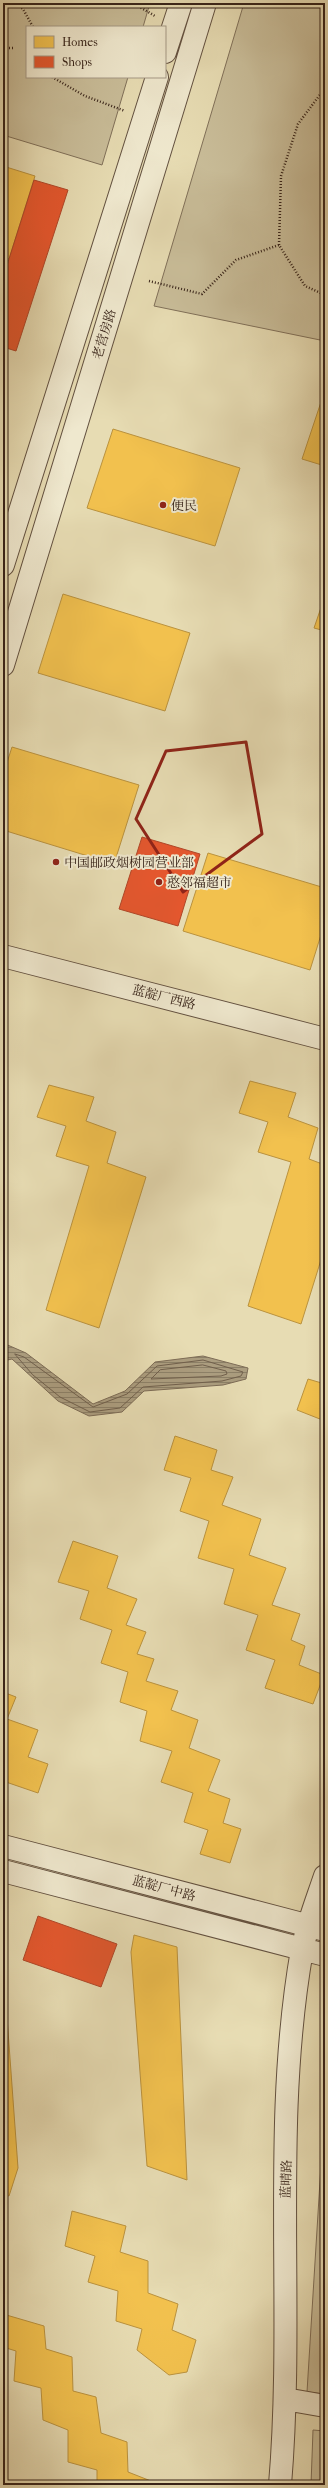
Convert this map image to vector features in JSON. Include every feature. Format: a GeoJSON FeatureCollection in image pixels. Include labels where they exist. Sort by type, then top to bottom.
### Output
{"type":"FeatureCollection","features":[{"type":"Feature","properties":{"kind":"street","name":"老营房路"},"geometry":{"type":"LineString","coordinates":[[3,665],[205,3]]}},
{"type":"Feature","properties":{"kind":"street"},"geometry":{"type":"LineString","coordinates":[[166,49],[178,12]]}},
{"type":"Feature","properties":{"kind":"street","name":"老营房路"},"geometry":{"type":"LineString","coordinates":[[3,565],[157,78]]}},
{"type":"Feature","properties":{"kind":"street","name":"蓝靛厂西路"},"geometry":{"type":"LineString","coordinates":[[3,956],[325,1039]]}},
{"type":"Feature","properties":{"kind":"street","name":"蓝靛厂中路"},"geometry":{"type":"LineString","coordinates":[[3,1846],[317,1928]]}},
{"type":"Feature","properties":{"kind":"street","name":"蓝靛厂中路"},"geometry":{"type":"LineString","coordinates":[[3,1871],[325,1955]]}},
{"type":"Feature","properties":{"kind":"street","name":"蓝晴路"},"geometry":{"type":"LineString","coordinates":[[280,2485],[285,2399],[285,2223],[290,2041],[303,1949],[317,1928],[325,1876]]}},
{"type":"Feature","properties":{"kind":"street"},"geometry":{"type":"LineString","coordinates":[[285,2399],[325,2406]]}},
{"type":"Feature","properties":{"kind":"path"},"geometry":{"type":"LineString","coordinates":[[14,3],[23,9],[32,26]]}},
{"type":"Feature","properties":{"kind":"path"},"geometry":{"type":"LineString","coordinates":[[133,3],[156,16],[178,12]]}},
{"type":"Feature","properties":{"kind":"path"},"geometry":{"type":"LineString","coordinates":[[3,48],[14,48]]}},
{"type":"Feature","properties":{"kind":"path"},"geometry":{"type":"LineString","coordinates":[[54,78],[85,96],[144,118]]}},
{"type":"Feature","properties":{"kind":"path"},"geometry":{"type":"LineString","coordinates":[[325,88],[298,124],[281,176],[279,246],[305,286],[325,295]]}},
{"type":"Feature","properties":{"kind":"path"},"geometry":{"type":"LineString","coordinates":[[149,281],[202,294],[236,260],[279,246]]}},
{"type":"Feature","properties":{"kind":"highlighted area"},"geometry":{"type":"Polygon","coordinates":[[[246,742],[262,834],[183,892],[136,819],[166,751],[246,742]]]}},
{"type":"Feature","properties":{"kind":"shaded area"},"geometry":{"type":"Polygon","coordinates":[[[3,3],[150,3],[143,26],[26,26],[26,78],[128,78],[102,165],[3,135],[3,3]]]}},
{"type":"Feature","properties":{"kind":"shaded area"},"geometry":{"type":"Polygon","coordinates":[[[244,3],[325,3],[325,341],[154,306],[244,3]]]}},
{"type":"Feature","properties":{"kind":"shaded area"},"geometry":{"type":"Polygon","coordinates":[[[325,2100],[325,2394],[307,2392],[325,2100]]]}},
{"type":"Feature","properties":{"kind":"shaded area"},"geometry":{"type":"Polygon","coordinates":[[[313,2430],[325,2431],[325,2485],[311,2485],[313,2430]]]}},
{"type":"Feature","properties":{"kind":"water"},"geometry":{"type":"Polygon","coordinates":[[[3,1343],[26,1353],[93,1404],[125,1391],[155,1362],[203,1356],[248,1368],[246,1379],[223,1385],[144,1391],[122,1412],[89,1416],[58,1401],[12,1359],[3,1361],[3,1343]]]}},
{"type":"Feature","properties":{"kind":"building: Homes"},"geometry":{"type":"Polygon","coordinates":[[[3,166],[35,176],[9,259],[3,257],[3,166]]]}},
{"type":"Feature","properties":{"kind":"building: Homes"},"geometry":{"type":"Polygon","coordinates":[[[325,390],[325,466],[302,459],[325,390]]]}},
{"type":"Feature","properties":{"kind":"building: Homes"},"geometry":{"type":"Polygon","coordinates":[[[113,429],[240,468],[215,546],[87,508],[113,429]]]}},
{"type":"Feature","properties":{"kind":"building: Homes"},"geometry":{"type":"Polygon","coordinates":[[[63,594],[190,633],[165,711],[38,673],[63,594]]]}},
{"type":"Feature","properties":{"kind":"building: Homes"},"geometry":{"type":"Polygon","coordinates":[[[325,596],[325,631],[314,628],[325,596]]]}},
{"type":"Feature","properties":{"kind":"building: Homes"},"geometry":{"type":"Polygon","coordinates":[[[12,747],[139,785],[114,864],[3,830],[3,775],[12,747]]]}},
{"type":"Feature","properties":{"kind":"building: Homes"},"geometry":{"type":"Polygon","coordinates":[[[208,853],[325,888],[325,922],[310,970],[183,931],[208,853]]]}},
{"type":"Feature","properties":{"kind":"building: Homes"},"geometry":{"type":"Polygon","coordinates":[[[250,1081],[296,1093],[288,1117],[318,1128],[309,1159],[325,1165],[325,1247],[301,1324],[248,1306],[291,1162],[258,1152],[268,1122],[239,1113],[250,1081]]]}},
{"type":"Feature","properties":{"kind":"building: Homes"},"geometry":{"type":"Polygon","coordinates":[[[49,1085],[94,1097],[86,1121],[116,1132],[107,1163],[146,1177],[99,1328],[46,1310],[89,1166],[56,1156],[66,1126],[37,1117],[49,1085]]]}},
{"type":"Feature","properties":{"kind":"building: Homes"},"geometry":{"type":"Polygon","coordinates":[[[308,1379],[325,1384],[325,1421],[297,1410],[308,1379]]]}},
{"type":"Feature","properties":{"kind":"building: Homes"},"geometry":{"type":"Polygon","coordinates":[[[175,1436],[217,1450],[211,1470],[233,1477],[222,1505],[261,1519],[249,1555],[286,1568],[272,1605],[300,1614],[291,1640],[305,1646],[299,1665],[324,1675],[313,1704],[265,1688],[275,1660],[246,1650],[258,1615],[224,1604],[234,1569],[198,1558],[209,1521],[180,1511],[191,1478],[164,1470],[175,1436]]]}},
{"type":"Feature","properties":{"kind":"building: Homes"},"geometry":{"type":"Polygon","coordinates":[[[73,1541],[118,1556],[107,1588],[137,1599],[126,1625],[146,1632],[137,1654],[154,1659],[146,1681],[178,1691],[171,1710],[198,1720],[189,1748],[220,1760],[208,1791],[230,1799],[223,1823],[241,1829],[230,1863],[200,1854],[208,1830],[184,1822],[193,1793],[161,1782],[172,1751],[140,1741],[147,1711],[120,1702],[128,1672],[101,1663],[112,1630],[80,1619],[89,1591],[58,1582],[73,1541]]]}},
{"type":"Feature","properties":{"kind":"building: Homes"},"geometry":{"type":"Polygon","coordinates":[[[3,1692],[16,1697],[7,1719],[38,1730],[28,1757],[48,1764],[38,1793],[3,1781],[5,1757],[3,1757],[3,1692]]]}},
{"type":"Feature","properties":{"kind":"building: Homes"},"geometry":{"type":"Polygon","coordinates":[[[134,1935],[177,1947],[187,2180],[147,2166],[131,1952],[134,1935]]]}},
{"type":"Feature","properties":{"kind":"building: Homes"},"geometry":{"type":"Polygon","coordinates":[[[3,1962],[18,2168],[9,2196],[3,2194],[3,1962]]]}},
{"type":"Feature","properties":{"kind":"building: Homes"},"geometry":{"type":"Polygon","coordinates":[[[72,2211],[126,2226],[120,2252],[148,2261],[148,2293],[178,2304],[172,2330],[196,2340],[187,2372],[169,2375],[137,2350],[142,2329],[116,2321],[118,2291],[88,2282],[95,2256],[65,2246],[72,2211]]]}},
{"type":"Feature","properties":{"kind":"building: Homes"},"geometry":{"type":"Polygon","coordinates":[[[3,2314],[44,2326],[46,2349],[72,2357],[73,2391],[96,2397],[101,2433],[127,2442],[128,2472],[156,2483],[156,2485],[97,2485],[97,2470],[68,2462],[68,2430],[43,2420],[41,2388],[14,2381],[16,2351],[3,2347],[3,2314]]]}},
{"type":"Feature","properties":{"kind":"building: Shops"},"geometry":{"type":"Polygon","coordinates":[[[34,180],[68,190],[16,351],[3,347],[3,278],[34,180]]]}},
{"type":"Feature","properties":{"kind":"building: Shops"},"geometry":{"type":"Polygon","coordinates":[[[142,837],[200,854],[178,926],[119,909],[142,837]]]}},
{"type":"Feature","properties":{"kind":"building: Shops"},"geometry":{"type":"Polygon","coordinates":[[[38,1916],[117,1944],[101,1987],[23,1960],[38,1916]]]}},
{"type":"Feature","properties":{"kind":"place","name":"便民"},"geometry":{"type":"Point","coordinates":[163,505]}},
{"type":"Feature","properties":{"kind":"place","name":"中国邮政烟树园营业部"},"geometry":{"type":"Point","coordinates":[56,862]}},
{"type":"Feature","properties":{"kind":"place","name":"憨邻福超市"},"geometry":{"type":"Point","coordinates":[159,882]}}]}
